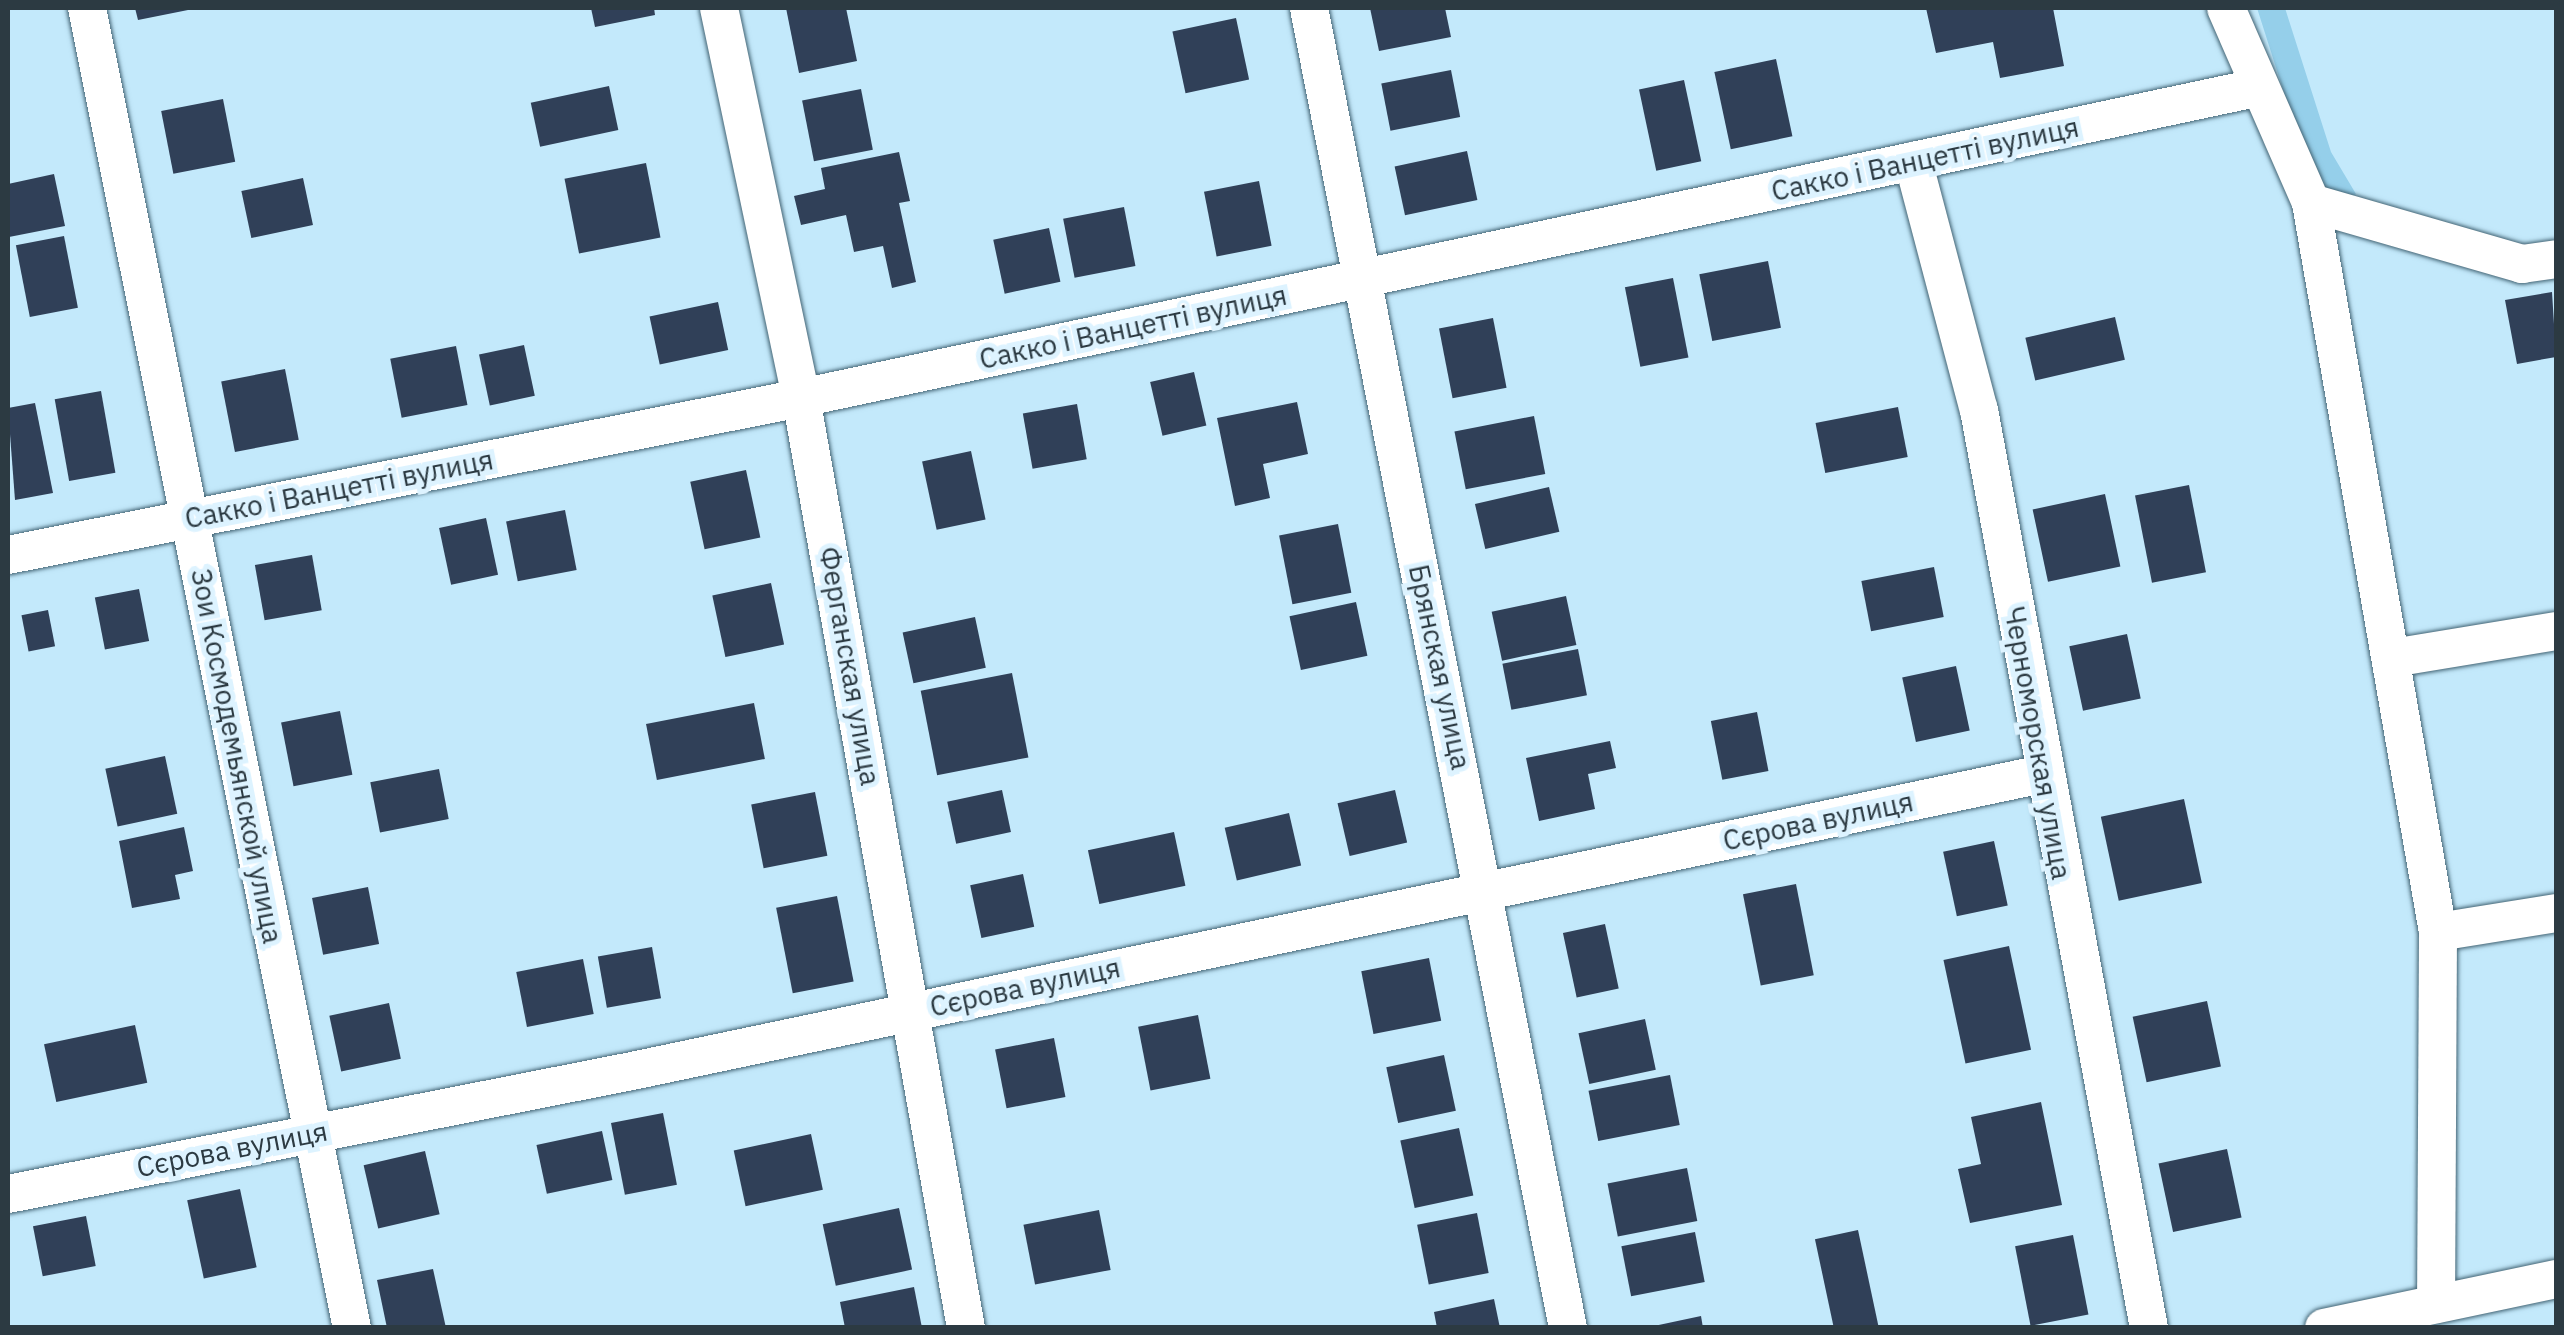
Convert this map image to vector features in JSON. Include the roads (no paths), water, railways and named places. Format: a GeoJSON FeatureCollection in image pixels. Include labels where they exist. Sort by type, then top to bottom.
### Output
{"type":"FeatureCollection","features":[{"type":"Feature","properties":{"kind":"street","name":"Зои Космодемьянской улица"},"geometry":{"type":"LineString","coordinates":[[86,8],[352,1328]]}},
{"type":"Feature","properties":{"kind":"street","name":"Ферганская улица"},"geometry":{"type":"LineString","coordinates":[[720,8],[801,398],[966,1328]]}},
{"type":"Feature","properties":{"kind":"street","name":"Брянская улица"},"geometry":{"type":"LineString","coordinates":[[1309,8],[1359,279],[1487,890],[1568,1328]]}},
{"type":"Feature","properties":{"kind":"street"},"geometry":{"type":"LineString","coordinates":[[2226,8],[2256,88],[2311,203],[2438,932],[2436,1304]]}},
{"type":"Feature","properties":{"kind":"street","name":"Сакко і Ванцетті вулиця"},"geometry":{"type":"LineString","coordinates":[[8,555],[801,398],[2256,88]]}},
{"type":"Feature","properties":{"kind":"street","name":"Черноморская улица"},"geometry":{"type":"LineString","coordinates":[[1912,162],[1979,410],[2042,774],[2149,1328]]}},
{"type":"Feature","properties":{"kind":"street"},"geometry":{"type":"LineString","coordinates":[[2311,203],[2522,264],[2556,259]]}},
{"type":"Feature","properties":{"kind":"street"},"geometry":{"type":"LineString","coordinates":[[2393,658],[2556,631]]}},
{"type":"Feature","properties":{"kind":"street","name":"Сєрова вулиця"},"geometry":{"type":"LineString","coordinates":[[8,1194],[912,1011],[2042,774]]}},
{"type":"Feature","properties":{"kind":"street"},"geometry":{"type":"LineString","coordinates":[[2438,932],[2556,912]]}},
{"type":"Feature","properties":{"kind":"street"},"geometry":{"type":"LineString","coordinates":[[2324,1328],[2556,1280]]}}]}
